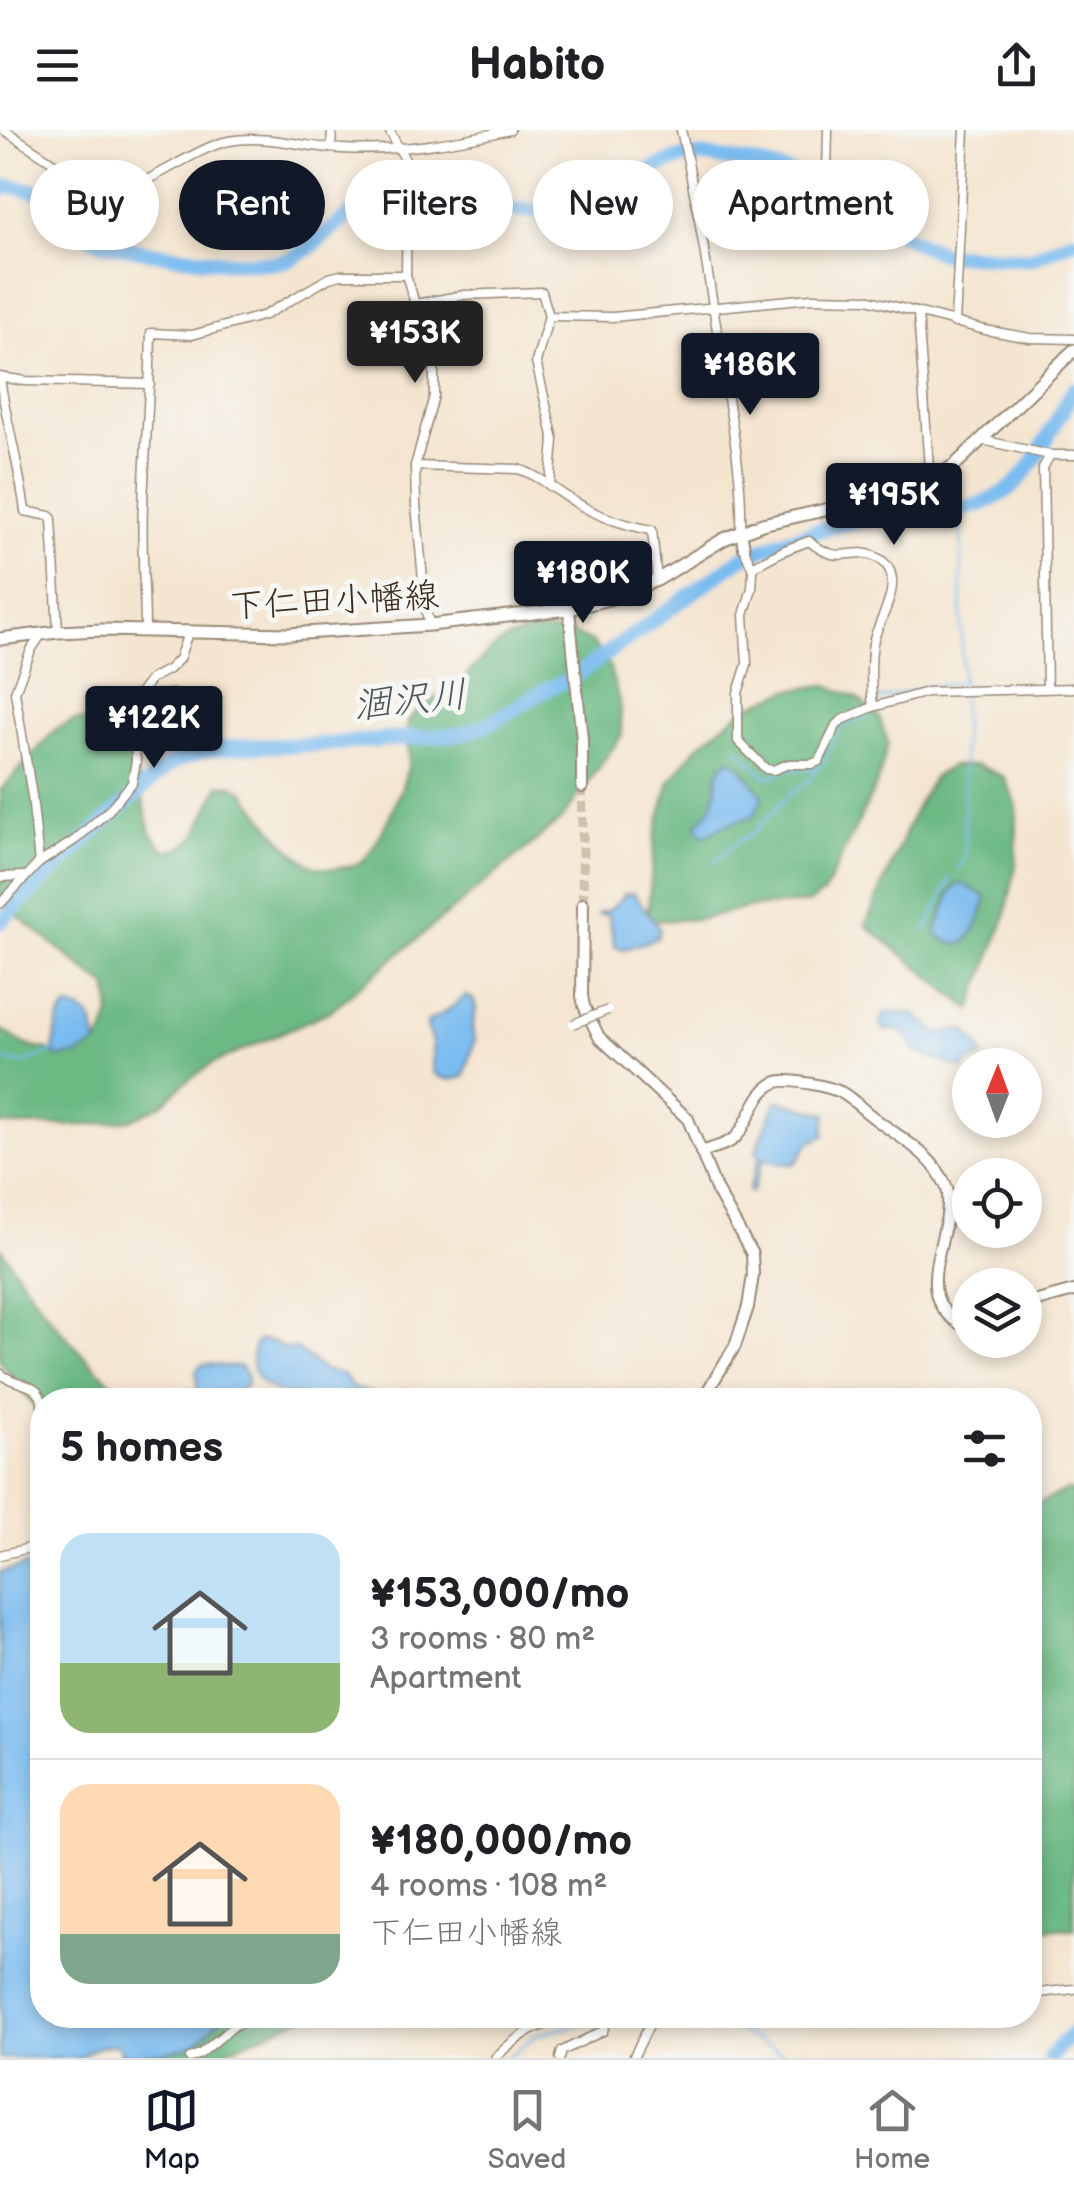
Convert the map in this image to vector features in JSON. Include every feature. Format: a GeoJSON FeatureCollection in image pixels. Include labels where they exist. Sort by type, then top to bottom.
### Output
{"type":"FeatureCollection","features":[{"type":"Feature","properties":{"kind":"main road","name":"下仁田小幡線"},"geometry":{"type":"LineString","coordinates":[[0,639],[58,632],[257,635],[430,625],[568,608],[609,599],[657,580],[741,531],[901,493],[930,482],[956,464],[1074,350]]}},
{"type":"Feature","properties":{"kind":"street"},"geometry":{"type":"LineString","coordinates":[[4,130],[110,192],[132,186],[204,148],[229,141],[278,140],[331,148],[397,147],[459,142],[510,130]]}},
{"type":"Feature","properties":{"kind":"street"},"geometry":{"type":"LineString","coordinates":[[331,148],[332,130]]}},
{"type":"Feature","properties":{"kind":"street"},"geometry":{"type":"LineString","coordinates":[[389,130],[416,180],[406,190],[406,275],[434,363],[434,396],[416,466],[416,505],[430,625]]}},
{"type":"Feature","properties":{"kind":"street"},"geometry":{"type":"LineString","coordinates":[[681,130],[714,308],[742,496],[741,531],[750,564],[752,588],[744,615],[747,664],[738,692],[738,741],[766,769],[812,764],[819,761],[842,720],[873,707],[927,692],[1074,688]]}},
{"type":"Feature","properties":{"kind":"street"},"geometry":{"type":"LineString","coordinates":[[827,160],[828,130]]}},
{"type":"Feature","properties":{"kind":"street"},"geometry":{"type":"LineString","coordinates":[[955,323],[965,130]]}},
{"type":"Feature","properties":{"kind":"street"},"geometry":{"type":"LineString","coordinates":[[145,632],[142,524],[150,334],[192,335],[265,315],[340,275],[406,275]]}},
{"type":"Feature","properties":{"kind":"street"},"geometry":{"type":"LineString","coordinates":[[416,304],[464,295],[542,292],[550,316],[536,362],[554,440],[550,486]]}},
{"type":"Feature","properties":{"kind":"street"},"geometry":{"type":"LineString","coordinates":[[550,316],[613,317],[811,298],[867,299],[1030,338],[1074,338]]}},
{"type":"Feature","properties":{"kind":"street"},"geometry":{"type":"LineString","coordinates":[[918,313],[930,482]]}},
{"type":"Feature","properties":{"kind":"street"},"geometry":{"type":"LineString","coordinates":[[58,632],[52,520],[50,516],[26,510],[0,378],[150,384]]}},
{"type":"Feature","properties":{"kind":"street"},"geometry":{"type":"LineString","coordinates":[[982,440],[1028,451],[1074,455]]}},
{"type":"Feature","properties":{"kind":"street"},"geometry":{"type":"LineString","coordinates":[[1047,688],[1043,468],[1048,454]]}},
{"type":"Feature","properties":{"kind":"street"},"geometry":{"type":"LineString","coordinates":[[416,466],[518,468],[530,472],[609,520],[652,530],[657,580]]}},
{"type":"Feature","properties":{"kind":"street"},"geometry":{"type":"LineString","coordinates":[[750,564],[809,541],[821,552],[836,556],[878,558],[888,569],[892,584],[889,605],[873,642],[873,707]]}},
{"type":"Feature","properties":{"kind":"street"},"geometry":{"type":"LineString","coordinates":[[568,608],[582,740],[582,786]]}},
{"type":"Feature","properties":{"kind":"street"},"geometry":{"type":"LineString","coordinates":[[0,904],[39,863],[75,840],[108,811],[132,783],[136,761],[133,717],[138,696],[151,679],[180,659],[188,632]]}},
{"type":"Feature","properties":{"kind":"street"},"geometry":{"type":"LineString","coordinates":[[39,863],[15,692],[41,634]]}},
{"type":"Feature","properties":{"kind":"street"},"geometry":{"type":"LineString","coordinates":[[138,696],[172,694],[176,744]]}},
{"type":"Feature","properties":{"kind":"street"},"geometry":{"type":"LineString","coordinates":[[0,877],[26,876]]}},
{"type":"Feature","properties":{"kind":"street"},"geometry":{"type":"LineString","coordinates":[[583,904],[584,1006],[599,1037],[688,1119],[716,1189],[752,1254],[748,1307],[735,1346],[709,1388]]}},
{"type":"Feature","properties":{"kind":"street"},"geometry":{"type":"LineString","coordinates":[[573,1024],[608,1010]]}},
{"type":"Feature","properties":{"kind":"street"},"geometry":{"type":"LineString","coordinates":[[702,1152],[734,1140],[764,1091],[774,1083],[792,1080],[841,1092],[925,1155],[949,1190],[933,1285],[936,1297],[952,1318]]}},
{"type":"Feature","properties":{"kind":"street"},"geometry":{"type":"LineString","coordinates":[[1042,1300],[1074,1290]]}},
{"type":"Feature","properties":{"kind":"street"},"geometry":{"type":"LineString","coordinates":[[0,1373],[7,1380],[33,1388]]}},
{"type":"Feature","properties":{"kind":"street"},"geometry":{"type":"LineString","coordinates":[[0,1555],[30,1548]]}},
{"type":"Feature","properties":{"kind":"street"},"geometry":{"type":"LineString","coordinates":[[1042,1993],[1074,1989]]}},
{"type":"Feature","properties":{"kind":"street"},"geometry":{"type":"LineString","coordinates":[[190,2058],[232,2028]]}},
{"type":"Feature","properties":{"kind":"street"},"geometry":{"type":"LineString","coordinates":[[495,2058],[515,2038],[534,2028]]}},
{"type":"Feature","properties":{"kind":"street"},"geometry":{"type":"LineString","coordinates":[[560,2058],[562,2052],[604,2028]]}},
{"type":"Feature","properties":{"kind":"street"},"geometry":{"type":"LineString","coordinates":[[633,2058],[648,2028]]}},
{"type":"Feature","properties":{"kind":"green space"},"geometry":{"type":"Polygon","coordinates":[[[537,631],[570,632],[593,643],[609,666],[619,701],[622,735],[562,819],[330,1011],[214,1063],[161,1105],[130,1120],[89,1125],[0,1124],[0,1029],[30,1046],[67,1053],[92,1046],[106,1029],[109,1017],[108,987],[0,901],[0,791],[56,729],[75,720],[102,722],[119,735],[132,756],[151,833],[164,850],[181,848],[195,837],[220,785],[233,785],[243,791],[282,840],[310,864],[321,868],[350,866],[367,856],[396,802],[408,766],[407,732],[412,716],[458,683],[500,644],[537,631]]]}},
{"type":"Feature","properties":{"kind":"green space"},"geometry":{"type":"Polygon","coordinates":[[[827,685],[857,698],[879,717],[888,743],[878,781],[824,893],[809,903],[750,907],[701,919],[647,921],[655,837],[670,781],[698,746],[745,708],[789,690],[827,685]]]}},
{"type":"Feature","properties":{"kind":"green space"},"geometry":{"type":"Polygon","coordinates":[[[977,765],[1004,777],[1017,807],[1016,864],[1006,915],[971,1010],[866,925],[915,809],[933,778],[951,766],[977,765]]]}},
{"type":"Feature","properties":{"kind":"green space"},"geometry":{"type":"Polygon","coordinates":[[[0,1247],[60,1329],[118,1388],[30,1388],[30,1400],[0,1361],[0,1247]]]}},
{"type":"Feature","properties":{"kind":"green space"},"geometry":{"type":"Polygon","coordinates":[[[1068,1490],[1074,1492],[1074,1597],[1069,1620],[1074,1651],[1074,1929],[1042,1928],[1042,1502],[1068,1490]]]}},
{"type":"Feature","properties":{"kind":"green space"},"geometry":{"type":"Polygon","coordinates":[[[156,2028],[278,2028],[208,2058],[119,2058],[121,2047],[156,2028]]]}},
{"type":"Feature","properties":{"kind":"water"},"geometry":{"type":"Polygon","coordinates":[[[730,759],[763,795],[754,816],[701,834],[697,824],[712,807],[718,774],[730,759]]]}},
{"type":"Feature","properties":{"kind":"water"},"geometry":{"type":"Polygon","coordinates":[[[963,884],[986,897],[971,935],[963,943],[954,944],[937,934],[937,929],[950,894],[956,885],[963,884]]]}},
{"type":"Feature","properties":{"kind":"water"},"geometry":{"type":"Polygon","coordinates":[[[633,893],[660,929],[657,938],[625,949],[615,947],[608,915],[597,914],[611,909],[625,894],[633,893]]]}},
{"type":"Feature","properties":{"kind":"water"},"geometry":{"type":"Polygon","coordinates":[[[466,996],[473,999],[476,1008],[472,1028],[475,1040],[464,1077],[444,1078],[433,1072],[427,1022],[466,996]]]}},
{"type":"Feature","properties":{"kind":"water"},"geometry":{"type":"Polygon","coordinates":[[[68,1007],[91,1019],[97,1044],[78,1055],[56,1057],[53,1051],[57,1028],[68,1007]]]}},
{"type":"Feature","properties":{"kind":"water"},"geometry":{"type":"Polygon","coordinates":[[[914,1014],[937,1033],[966,1030],[979,1048],[952,1048],[952,1065],[915,1052],[904,1034],[885,1030],[881,1025],[883,1015],[914,1014]]]}},
{"type":"Feature","properties":{"kind":"water"},"geometry":{"type":"Polygon","coordinates":[[[777,1100],[827,1114],[825,1135],[808,1144],[792,1164],[764,1158],[752,1192],[748,1191],[760,1156],[756,1150],[777,1100]]]}},
{"type":"Feature","properties":{"kind":"water"},"geometry":{"type":"Polygon","coordinates":[[[256,1342],[296,1349],[324,1371],[342,1374],[353,1388],[271,1388],[258,1379],[252,1363],[256,1342]]]}},
{"type":"Feature","properties":{"kind":"water"},"geometry":{"type":"Polygon","coordinates":[[[201,1365],[240,1366],[247,1384],[243,1388],[197,1388],[196,1371],[201,1365]]]}},
{"type":"Feature","properties":{"kind":"water"},"geometry":{"type":"Polygon","coordinates":[[[30,1565],[30,2028],[212,2028],[197,2042],[181,2049],[126,2056],[117,2045],[112,2045],[80,2058],[0,2058],[0,1572],[30,1565]]]}},
{"type":"Feature","properties":{"kind":"waterway"},"geometry":{"type":"LineString","coordinates":[[0,190],[10,186],[36,191],[82,233],[102,243],[226,262],[274,263],[308,249],[348,216],[454,179],[468,182],[511,210],[541,211],[601,194],[681,158],[702,156],[752,163],[834,188],[885,226],[945,254],[1029,259],[1074,240]]}},
{"type":"Feature","properties":{"kind":"waterway","name":"涸沢川"},"geometry":{"type":"LineString","coordinates":[[0,922],[169,765],[207,750],[462,734],[477,729],[571,679],[742,558],[841,525],[964,509],[998,497],[1030,467],[1074,389]]}},
{"type":"Feature","properties":{"kind":"waterway"},"geometry":{"type":"LineString","coordinates":[[961,510],[962,684]]}},
{"type":"Feature","properties":{"kind":"waterway"},"geometry":{"type":"LineString","coordinates":[[879,702],[930,686],[962,683]]}},
{"type":"Feature","properties":{"kind":"waterway"},"geometry":{"type":"LineString","coordinates":[[958,868],[965,860],[962,697]]}},
{"type":"Feature","properties":{"kind":"waterway"},"geometry":{"type":"LineString","coordinates":[[713,863],[754,832],[787,797],[811,779],[841,726],[869,715]]}},
{"type":"Feature","properties":{"kind":"waterway"},"geometry":{"type":"LineString","coordinates":[[736,747],[766,776],[787,769],[816,769]]}},
{"type":"Feature","properties":{"kind":"waterway"},"geometry":{"type":"LineString","coordinates":[[926,931],[951,878]]}},
{"type":"Feature","properties":{"kind":"waterway"},"geometry":{"type":"LineString","coordinates":[[0,1059],[23,1064],[53,1051]]}},
{"type":"Feature","properties":{"kind":"waterway"},"geometry":{"type":"LineString","coordinates":[[508,2058],[536,2035],[565,2028]]}},
{"type":"Feature","properties":{"kind":"waterway"},"geometry":{"type":"LineString","coordinates":[[731,2028],[793,2058]]}},
{"type":"Feature","properties":{"kind":"waterway"},"geometry":{"type":"LineString","coordinates":[[1050,2058],[1074,2033]]}},
{"type":"Feature","properties":{"kind":"tunnel"},"geometry":{"type":"LineString","coordinates":[[582,787],[583,904]]}}]}
